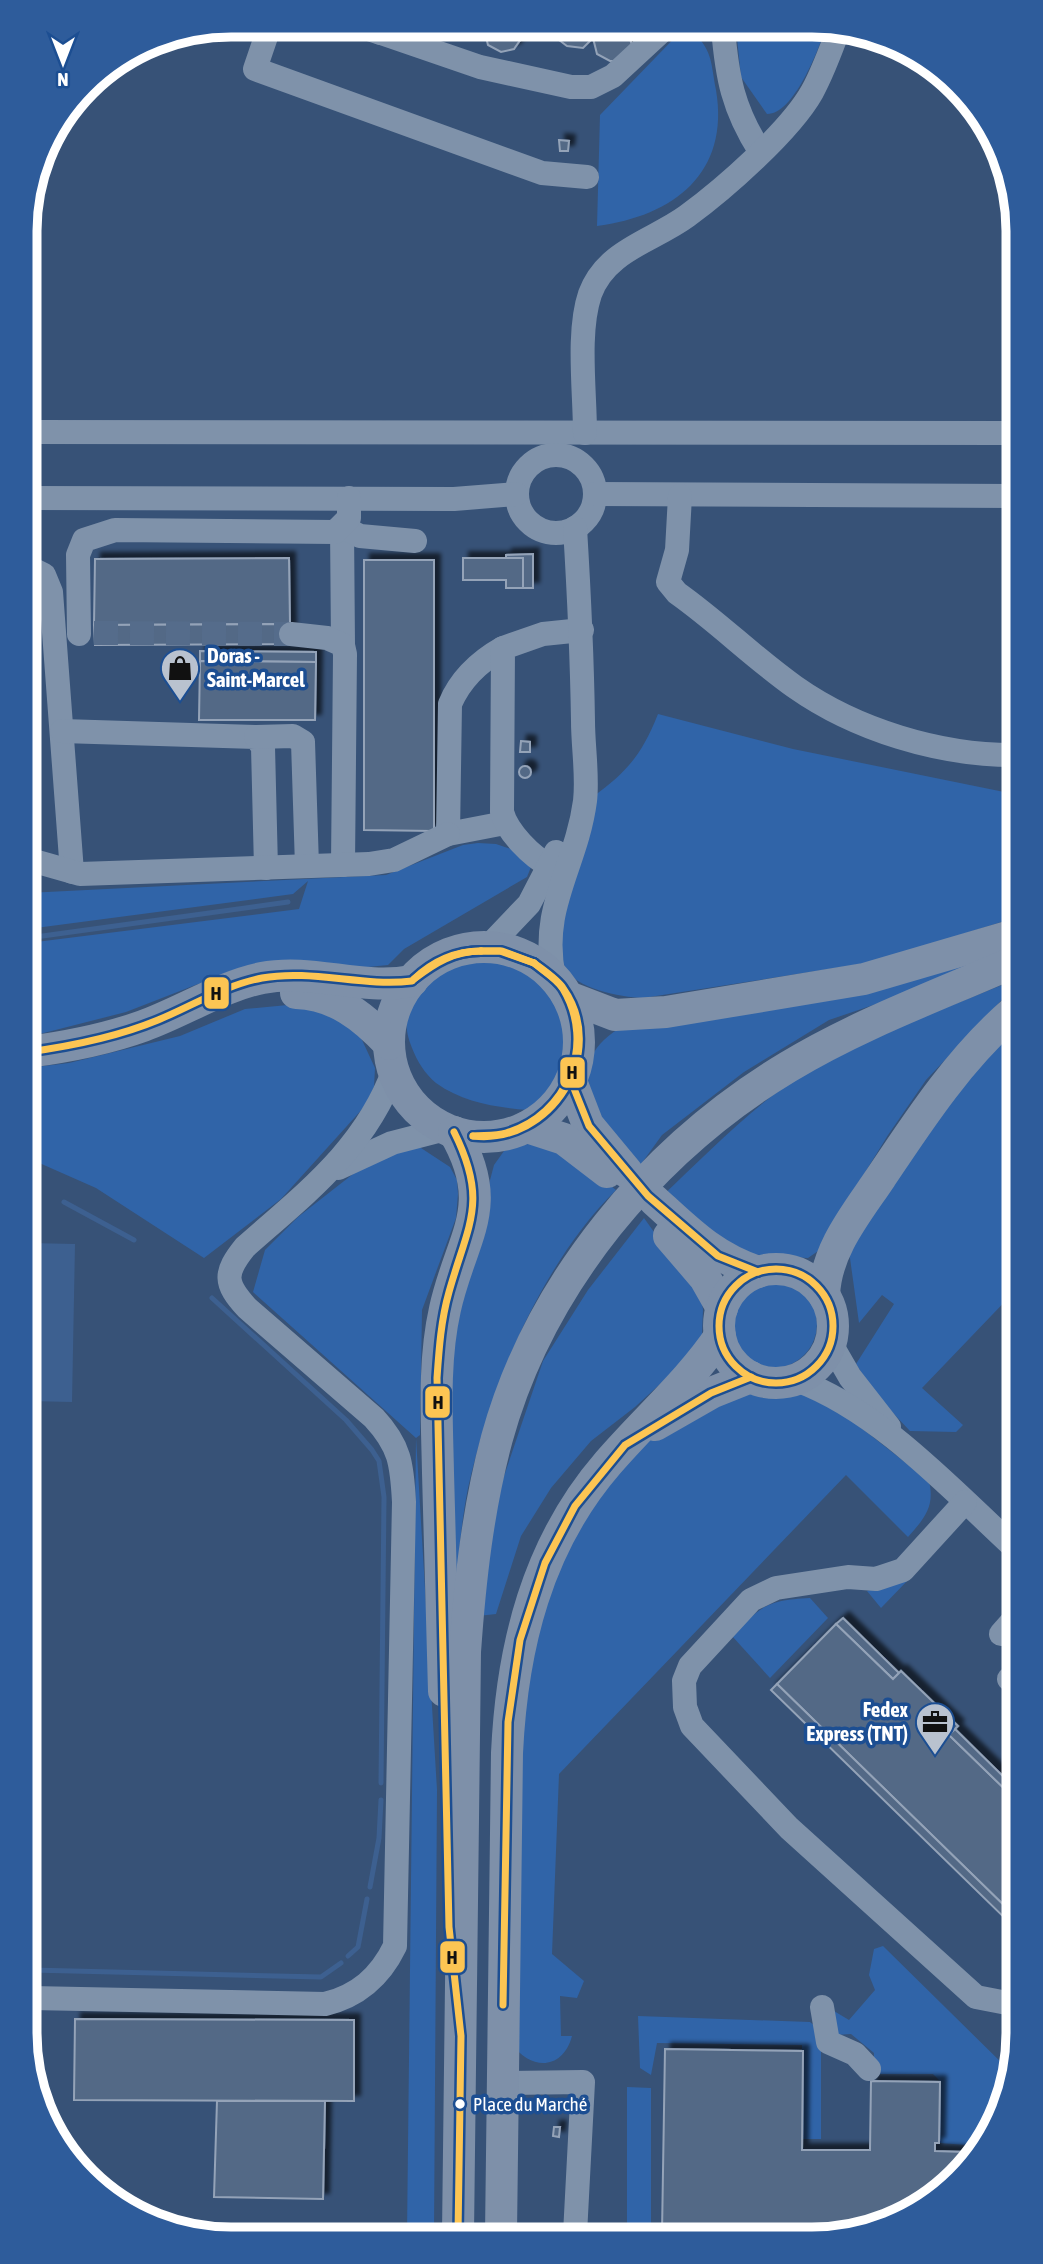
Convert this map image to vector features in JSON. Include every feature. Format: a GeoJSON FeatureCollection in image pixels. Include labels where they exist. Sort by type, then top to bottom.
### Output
{"type":"FeatureCollection","features":[{"type":"Feature","properties":{"kind":"main road"},"geometry":{"type":"LineString","coordinates":[[391,1057],[395,1010],[412,981],[445,956],[487,948],[523,956],[561,988],[615,1015],[688,1009],[864,979],[1006,937]]}},
{"type":"Feature","properties":{"kind":"main road"},"geometry":{"type":"LineString","coordinates":[[458,2227],[465,1652],[480,1510],[498,1436],[522,1368],[554,1304],[624,1205],[685,1142],[732,1103],[790,1066],[857,1031],[1006,966]]}},
{"type":"Feature","properties":{"kind":"main road"},"geometry":{"type":"LineString","coordinates":[[37,1050],[141,1027],[241,983],[266,977],[309,976],[373,986],[412,981]]}},
{"type":"Feature","properties":{"kind":"main road"},"geometry":{"type":"LineString","coordinates":[[214,997],[277,992],[322,998],[356,1013],[391,1057],[413,1105],[450,1130],[491,1137],[527,1127],[553,1107],[571,1081],[579,1047],[575,1013],[561,988]]}},
{"type":"Feature","properties":{"kind":"main road"},"geometry":{"type":"LineString","coordinates":[[824,1295],[802,1275],[788,1270],[758,1272],[734,1264],[709,1250],[650,1204],[694,1264],[721,1322],[731,1360],[751,1377],[773,1382],[796,1380],[811,1371],[823,1359],[831,1343],[833,1327],[824,1295],[825,1279],[838,1243],[920,1119],[971,1053],[1006,1019]]}},
{"type":"Feature","properties":{"kind":"main road"},"geometry":{"type":"LineString","coordinates":[[527,1127],[564,1139],[622,1177],[588,1125],[571,1081]]}},
{"type":"Feature","properties":{"kind":"main road"},"geometry":{"type":"LineString","coordinates":[[450,1130],[473,1171],[477,1191],[472,1228],[444,1310],[437,1378],[449,1927],[461,2036]]}},
{"type":"Feature","properties":{"kind":"main road"},"geometry":{"type":"LineString","coordinates":[[501,2227],[505,1808],[514,1667],[533,1593],[559,1535],[593,1480],[704,1360],[721,1322],[730,1293],[743,1280],[758,1272]]}},
{"type":"Feature","properties":{"kind":"main road"},"geometry":{"type":"LineString","coordinates":[[625,1445],[711,1393],[751,1377]]}},
{"type":"Feature","properties":{"kind":"street"},"geometry":{"type":"LineString","coordinates":[[266,37],[255,69],[542,173],[587,177]]}},
{"type":"Feature","properties":{"kind":"street"},"geometry":{"type":"LineString","coordinates":[[403,37],[480,67],[591,88],[613,76],[655,37]]}},
{"type":"Feature","properties":{"kind":"street"},"geometry":{"type":"LineString","coordinates":[[724,37],[732,95],[741,122],[760,151]]}},
{"type":"Feature","properties":{"kind":"street"},"geometry":{"type":"LineString","coordinates":[[585,433],[585,317],[591,293],[602,271],[621,254],[687,216],[760,151],[811,94],[835,38]]}},
{"type":"Feature","properties":{"kind":"street"},"geometry":{"type":"LineString","coordinates":[[37,432],[1006,433]]}},
{"type":"Feature","properties":{"kind":"street"},"geometry":{"type":"LineString","coordinates":[[556,455],[575,460],[590,475],[595,494],[590,514],[575,528],[556,534],[536,528],[522,514],[516,494],[522,475],[536,460],[556,455]]}},
{"type":"Feature","properties":{"kind":"street"},"geometry":{"type":"LineString","coordinates":[[37,498],[454,499],[516,494]]}},
{"type":"Feature","properties":{"kind":"street"},"geometry":{"type":"LineString","coordinates":[[595,494],[1006,496]]}},
{"type":"Feature","properties":{"kind":"street"},"geometry":{"type":"LineString","coordinates":[[680,496],[677,550],[668,583],[795,687],[832,709],[911,740],[956,750],[1006,754]]}},
{"type":"Feature","properties":{"kind":"street"},"geometry":{"type":"LineString","coordinates":[[72,872],[62,732],[76,636],[78,555],[84,540],[115,530],[335,532],[349,518],[349,498]]}},
{"type":"Feature","properties":{"kind":"street"},"geometry":{"type":"LineString","coordinates":[[341,527],[360,536],[415,541]]}},
{"type":"Feature","properties":{"kind":"street"},"geometry":{"type":"LineString","coordinates":[[341,527],[343,865]]}},
{"type":"Feature","properties":{"kind":"street"},"geometry":{"type":"LineString","coordinates":[[561,988],[550,957],[550,921],[581,821],[585,799],[582,630],[575,528]]}},
{"type":"Feature","properties":{"kind":"street"},"geometry":{"type":"LineString","coordinates":[[37,572],[44,575],[76,636]]}},
{"type":"Feature","properties":{"kind":"street"},"geometry":{"type":"LineString","coordinates":[[448,834],[450,705],[456,688],[486,657],[503,648],[543,634],[582,630]]}},
{"type":"Feature","properties":{"kind":"street"},"geometry":{"type":"LineString","coordinates":[[290,634],[327,638],[343,645]]}},
{"type":"Feature","properties":{"kind":"street"},"geometry":{"type":"LineString","coordinates":[[503,648],[502,812],[505,823],[540,861],[550,866]]}},
{"type":"Feature","properties":{"kind":"street"},"geometry":{"type":"LineString","coordinates":[[62,732],[293,736],[303,742],[307,866]]}},
{"type":"Feature","properties":{"kind":"street"},"geometry":{"type":"LineString","coordinates":[[256,737],[263,747],[266,868]]}},
{"type":"Feature","properties":{"kind":"street"},"geometry":{"type":"LineString","coordinates":[[487,948],[520,916],[550,866],[585,772]]}},
{"type":"Feature","properties":{"kind":"street"},"geometry":{"type":"LineString","coordinates":[[37,862],[80,874],[343,865],[394,860],[448,834],[505,823]]}},
{"type":"Feature","properties":{"kind":"street"},"geometry":{"type":"LineString","coordinates":[[37,2001],[325,2004],[340,2000],[367,1984],[387,1962],[395,1946],[404,1502],[399,1454],[390,1435],[374,1418],[247,1308],[235,1294],[229,1279],[233,1262],[245,1247],[333,1170],[372,1119],[391,1057]]}},
{"type":"Feature","properties":{"kind":"street"},"geometry":{"type":"LineString","coordinates":[[333,1170],[392,1143],[450,1130]]}},
{"type":"Feature","properties":{"kind":"street"},"geometry":{"type":"LineString","coordinates":[[831,1343],[850,1377],[904,1447]]}},
{"type":"Feature","properties":{"kind":"street"},"geometry":{"type":"LineString","coordinates":[[796,1380],[832,1395],[904,1447],[1006,1540]]}},
{"type":"Feature","properties":{"kind":"street"},"geometry":{"type":"LineString","coordinates":[[965,1502],[914,1555],[904,1570],[892,1576],[876,1579],[848,1577],[776,1588],[751,1600],[690,1666],[684,1681],[685,1707],[692,1726],[789,1828],[976,1997],[1006,2003]]}},
{"type":"Feature","properties":{"kind":"street"},"geometry":{"type":"LineString","coordinates":[[822,2007],[828,2042],[855,2054],[869,2069]]}},
{"type":"Feature","properties":{"kind":"street"},"geometry":{"type":"LineString","coordinates":[[503,2083],[583,2082],[575,2227]]}},
{"type":"Feature","properties":{"kind":"shaded area"},"geometry":{"type":"Polygon","coordinates":[[[675,37],[698,37],[703,43],[711,62],[718,119],[714,145],[705,167],[691,185],[672,200],[625,221],[597,226],[600,115],[675,37]]]}},
{"type":"Feature","properties":{"kind":"shaded area"},"geometry":{"type":"Polygon","coordinates":[[[737,37],[822,37],[804,79],[786,104],[777,111],[767,114],[741,77],[737,37]]]}},
{"type":"Feature","properties":{"kind":"shaded area"},"geometry":{"type":"Polygon","coordinates":[[[658,714],[793,749],[1006,792],[1006,921],[874,962],[643,998],[611,994],[577,981],[563,966],[558,944],[594,796],[633,761],[658,714]]]}},
{"type":"Feature","properties":{"kind":"shaded area"},"geometry":{"type":"Polygon","coordinates":[[[496,844],[535,857],[527,877],[404,949],[388,965],[198,984],[126,1012],[37,1035],[37,942],[299,909],[308,881],[293,894],[37,928],[37,892],[386,875],[463,845],[496,844]]]}},
{"type":"Feature","properties":{"kind":"shaded area"},"geometry":{"type":"Polygon","coordinates":[[[1006,946],[891,999],[829,1020],[744,1072],[662,1135],[636,1171],[583,1100],[592,1055],[604,1040],[625,1025],[1006,946]]]}},
{"type":"Feature","properties":{"kind":"shaded area"},"geometry":{"type":"Polygon","coordinates":[[[475,958],[493,959],[522,968],[541,981],[555,998],[563,1016],[566,1036],[563,1057],[556,1076],[544,1095],[528,1110],[480,1103],[447,1090],[428,1076],[412,1048],[407,1030],[407,1015],[411,1001],[420,988],[444,969],[475,958]]]}},
{"type":"Feature","properties":{"kind":"shaded area"},"geometry":{"type":"Polygon","coordinates":[[[1006,983],[1006,995],[926,1080],[888,1135],[821,1249],[808,1258],[744,1254],[661,1197],[745,1118],[781,1089],[849,1049],[1006,983]]]}},
{"type":"Feature","properties":{"kind":"shaded area"},"geometry":{"type":"Polygon","coordinates":[[[298,1004],[356,1027],[375,1068],[374,1087],[365,1106],[281,1199],[204,1258],[96,1188],[37,1162],[37,1067],[69,1063],[180,1036],[245,1009],[298,1004]]]}},
{"type":"Feature","properties":{"kind":"shaded area"},"geometry":{"type":"Polygon","coordinates":[[[1006,1029],[1006,1300],[922,1388],[963,1425],[956,1432],[910,1431],[876,1395],[856,1364],[894,1304],[882,1295],[859,1323],[849,1251],[931,1113],[1006,1029]]]}},
{"type":"Feature","properties":{"kind":"shaded area"},"geometry":{"type":"Polygon","coordinates":[[[541,1140],[562,1147],[616,1190],[564,1253],[542,1290],[505,1368],[490,1408],[468,1488],[452,1610],[448,1340],[494,1165],[504,1151],[541,1140]]]}},
{"type":"Feature","properties":{"kind":"shaded area"},"geometry":{"type":"Polygon","coordinates":[[[404,1148],[421,1148],[450,1167],[457,1180],[458,1194],[456,1218],[422,1310],[420,1435],[416,1438],[253,1292],[265,1250],[298,1217],[362,1167],[404,1148]]]}},
{"type":"Feature","properties":{"kind":"shaded area"},"geometry":{"type":"Polygon","coordinates":[[[644,1218],[700,1296],[703,1309],[702,1335],[696,1351],[635,1407],[591,1441],[551,1488],[521,1536],[496,1614],[478,1616],[501,1485],[543,1361],[588,1290],[644,1218]]]}},
{"type":"Feature","properties":{"kind":"shaded area"},"geometry":{"type":"Polygon","coordinates":[[[37,1243],[75,1244],[72,1402],[37,1401],[37,1243]]]}},
{"type":"Feature","properties":{"kind":"shaded area"},"geometry":{"type":"Polygon","coordinates":[[[764,1280],[782,1280],[798,1287],[810,1299],[817,1315],[817,1333],[810,1349],[798,1361],[782,1368],[764,1368],[748,1361],[736,1349],[729,1333],[729,1315],[736,1299],[748,1287],[764,1280]]]}},
{"type":"Feature","properties":{"kind":"shaded area"},"geometry":{"type":"Polygon","coordinates":[[[743,1391],[764,1398],[800,1393],[832,1405],[929,1481],[929,1505],[924,1518],[908,1537],[846,1475],[559,1774],[552,1954],[584,1981],[577,1998],[560,1996],[561,2036],[572,2036],[568,2047],[554,2061],[537,2062],[528,2059],[512,2044],[525,1665],[575,1517],[654,1434],[743,1391]]]}},
{"type":"Feature","properties":{"kind":"shaded area"},"geometry":{"type":"Polygon","coordinates":[[[416,1438],[437,1790],[434,2227],[407,2227],[416,1438]]]}},
{"type":"Feature","properties":{"kind":"shaded area"},"geometry":{"type":"Polygon","coordinates":[[[909,1579],[881,1608],[867,1591],[909,1579]]]}},
{"type":"Feature","properties":{"kind":"shaded area"},"geometry":{"type":"Polygon","coordinates":[[[810,1598],[828,1618],[770,1678],[732,1636],[766,1606],[810,1598]]]}},
{"type":"Feature","properties":{"kind":"shaded area"},"geometry":{"type":"Polygon","coordinates":[[[883,1946],[1004,2065],[991,2108],[967,2150],[967,2145],[939,2143],[940,2081],[933,2074],[874,2074],[874,2053],[851,2034],[836,2035],[834,2011],[849,2020],[875,1990],[869,1975],[874,1949],[883,1946]]]}},
{"type":"Feature","properties":{"kind":"shaded area"},"geometry":{"type":"Polygon","coordinates":[[[638,2016],[810,2022],[817,2028],[821,2042],[821,2139],[802,2139],[802,2045],[657,2043],[651,2075],[640,2068],[638,2016]]]}},
{"type":"Feature","properties":{"kind":"shaded area"},"geometry":{"type":"Polygon","coordinates":[[[627,2087],[651,2088],[651,2227],[627,2227],[627,2087]]]}},
{"type":"Feature","properties":{"kind":"building"},"geometry":{"type":"Polygon","coordinates":[[[486,37],[522,37],[514,49],[501,52],[488,45],[486,37]]]}},
{"type":"Feature","properties":{"kind":"building"},"geometry":{"type":"Polygon","coordinates":[[[558,37],[629,37],[632,45],[615,61],[610,61],[597,54],[593,38],[583,48],[567,46],[558,37]]]}},
{"type":"Feature","properties":{"kind":"building"},"geometry":{"type":"Polygon","coordinates":[[[559,140],[569,141],[568,151],[560,151],[559,140]]]}},
{"type":"Feature","properties":{"kind":"building"},"geometry":{"type":"Polygon","coordinates":[[[533,554],[533,588],[523,588],[523,558],[506,558],[506,555],[533,554]]]}},
{"type":"Feature","properties":{"kind":"building"},"geometry":{"type":"Polygon","coordinates":[[[289,558],[290,624],[94,625],[95,559],[289,558]]]}},
{"type":"Feature","properties":{"kind":"building"},"geometry":{"type":"Polygon","coordinates":[[[463,558],[523,558],[523,588],[506,588],[506,580],[463,580],[463,558]]]}},
{"type":"Feature","properties":{"kind":"building"},"geometry":{"type":"Polygon","coordinates":[[[364,560],[434,560],[434,831],[364,830],[364,560]]]}},
{"type":"Feature","properties":{"kind":"building"},"geometry":{"type":"Polygon","coordinates":[[[290,624],[291,644],[95,645],[94,625],[290,624]]]}},
{"type":"Feature","properties":{"kind":"building"},"geometry":{"type":"Polygon","coordinates":[[[200,651],[316,652],[316,662],[200,661],[200,651]]]}},
{"type":"Feature","properties":{"kind":"building"},"geometry":{"type":"Polygon","coordinates":[[[200,661],[316,662],[315,720],[199,720],[200,661]]]}},
{"type":"Feature","properties":{"kind":"building"},"geometry":{"type":"Polygon","coordinates":[[[521,741],[530,742],[530,752],[520,752],[521,741]]]}},
{"type":"Feature","properties":{"kind":"building"},"geometry":{"type":"Polygon","coordinates":[[[525,766],[531,772],[525,778],[519,772],[525,766]]]}},
{"type":"Feature","properties":{"kind":"building"},"geometry":{"type":"Polygon","coordinates":[[[843,1618],[899,1673],[893,1679],[836,1624],[843,1618]]]}},
{"type":"Feature","properties":{"kind":"building"},"geometry":{"type":"Polygon","coordinates":[[[836,1624],[893,1679],[901,1671],[958,1726],[949,1735],[1006,1790],[1006,1907],[777,1684],[836,1624]]]}},
{"type":"Feature","properties":{"kind":"building"},"geometry":{"type":"Polygon","coordinates":[[[777,1684],[1006,1907],[1006,1919],[771,1690],[777,1684]]]}},
{"type":"Feature","properties":{"kind":"building"},"geometry":{"type":"Polygon","coordinates":[[[955,1729],[1006,1779],[1006,1790],[949,1735],[955,1729]]]}},
{"type":"Feature","properties":{"kind":"building"},"geometry":{"type":"Polygon","coordinates":[[[75,2019],[354,2020],[354,2101],[74,2100],[75,2019]]]}},
{"type":"Feature","properties":{"kind":"building"},"geometry":{"type":"Polygon","coordinates":[[[665,2049],[803,2051],[802,2150],[870,2150],[871,2081],[940,2082],[939,2143],[935,2143],[935,2151],[965,2152],[940,2179],[909,2201],[863,2221],[838,2226],[662,2227],[665,2049]]]}},
{"type":"Feature","properties":{"kind":"building"},"geometry":{"type":"Polygon","coordinates":[[[217,2101],[325,2101],[323,2199],[214,2197],[217,2101]]]}},
{"type":"Feature","properties":{"kind":"building"},"geometry":{"type":"Polygon","coordinates":[[[554,2127],[560,2127],[559,2137],[553,2136],[554,2127]]]}},
{"type":"Feature","properties":{"kind":"waterway"},"geometry":{"type":"LineString","coordinates":[[37,937],[288,902]]}},
{"type":"Feature","properties":{"kind":"waterway"},"geometry":{"type":"LineString","coordinates":[[64,1202],[134,1240]]}},
{"type":"Feature","properties":{"kind":"waterway"},"geometry":{"type":"LineString","coordinates":[[212,1298],[346,1420],[379,1461],[384,1497],[381,1783]]}},
{"type":"Feature","properties":{"kind":"waterway"},"geometry":{"type":"LineString","coordinates":[[370,1887],[379,1838],[381,1800]]}},
{"type":"Feature","properties":{"kind":"waterway"},"geometry":{"type":"LineString","coordinates":[[348,1956],[358,1947],[367,1899]]}},
{"type":"Feature","properties":{"kind":"waterway"},"geometry":{"type":"LineString","coordinates":[[37,1970],[321,1977],[341,1963]]}},
{"type":"Feature","properties":{"kind":"tunnel"},"geometry":{"type":"LineString","coordinates":[[94,633],[291,634]]}},
{"type":"Feature","properties":{"kind":"transit line","name":"H"},"geometry":{"type":"LineString","coordinates":[[414,979],[444,958],[481,951]]}},
{"type":"Feature","properties":{"kind":"transit line","name":"H"},"geometry":{"type":"LineString","coordinates":[[414,979],[445,959],[462,953],[481,951]]}},
{"type":"Feature","properties":{"kind":"transit line","name":"H"},"geometry":{"type":"LineString","coordinates":[[481,951],[502,951],[534,963]]}},
{"type":"Feature","properties":{"kind":"transit line","name":"H"},"geometry":{"type":"LineString","coordinates":[[481,951],[500,951],[534,963]]}},
{"type":"Feature","properties":{"kind":"transit line","name":"H"},"geometry":{"type":"LineString","coordinates":[[473,1136],[501,1135],[526,1126],[548,1110],[564,1090],[575,1066],[579,1040],[576,1013],[563,988],[534,963]]}},
{"type":"Feature","properties":{"kind":"transit line","name":"H"},"geometry":{"type":"LineString","coordinates":[[473,1136],[502,1134],[528,1124],[546,1111],[560,1094],[570,1075],[576,1054],[577,1032],[573,1010],[560,985],[534,963]]}},
{"type":"Feature","properties":{"kind":"transit line","name":"H"},"geometry":{"type":"LineString","coordinates":[[37,1051],[78,1044],[127,1031],[222,991],[262,978],[300,976],[374,982],[412,981]]}},
{"type":"Feature","properties":{"kind":"transit line","name":"H"},"geometry":{"type":"LineString","coordinates":[[571,1081],[589,1126],[648,1196],[718,1256],[758,1272]]}},
{"type":"Feature","properties":{"kind":"transit line","name":"H"},"geometry":{"type":"LineString","coordinates":[[454,1132],[465,1156],[473,1195],[468,1230],[444,1313],[437,1378],[449,1927],[461,2036],[458,2227]]}},
{"type":"Feature","properties":{"kind":"transit line","name":"H"},"geometry":{"type":"LineString","coordinates":[[776,1269],[798,1274],[816,1286],[828,1304],[833,1326],[828,1348],[816,1366],[798,1378],[776,1383],[754,1378],[736,1366],[724,1348],[719,1326],[724,1304],[736,1286],[754,1274],[776,1269]]}},
{"type":"Feature","properties":{"kind":"transit line","name":"H"},"geometry":{"type":"LineString","coordinates":[[503,2005],[508,1722],[520,1640],[545,1563],[575,1506],[625,1445],[711,1393],[751,1377]]}},
{"type":"Feature","properties":{"kind":"place","name":"Doras - Saint-Marcel"},"geometry":{"type":"Point","coordinates":[180,702]}},
{"type":"Feature","properties":{"kind":"place","name":"Fedex Express (TNT)"},"geometry":{"type":"Point","coordinates":[935,1756]}},
{"type":"Feature","properties":{"kind":"place","name":"Place du Marché"},"geometry":{"type":"Point","coordinates":[460,2104]}}]}
